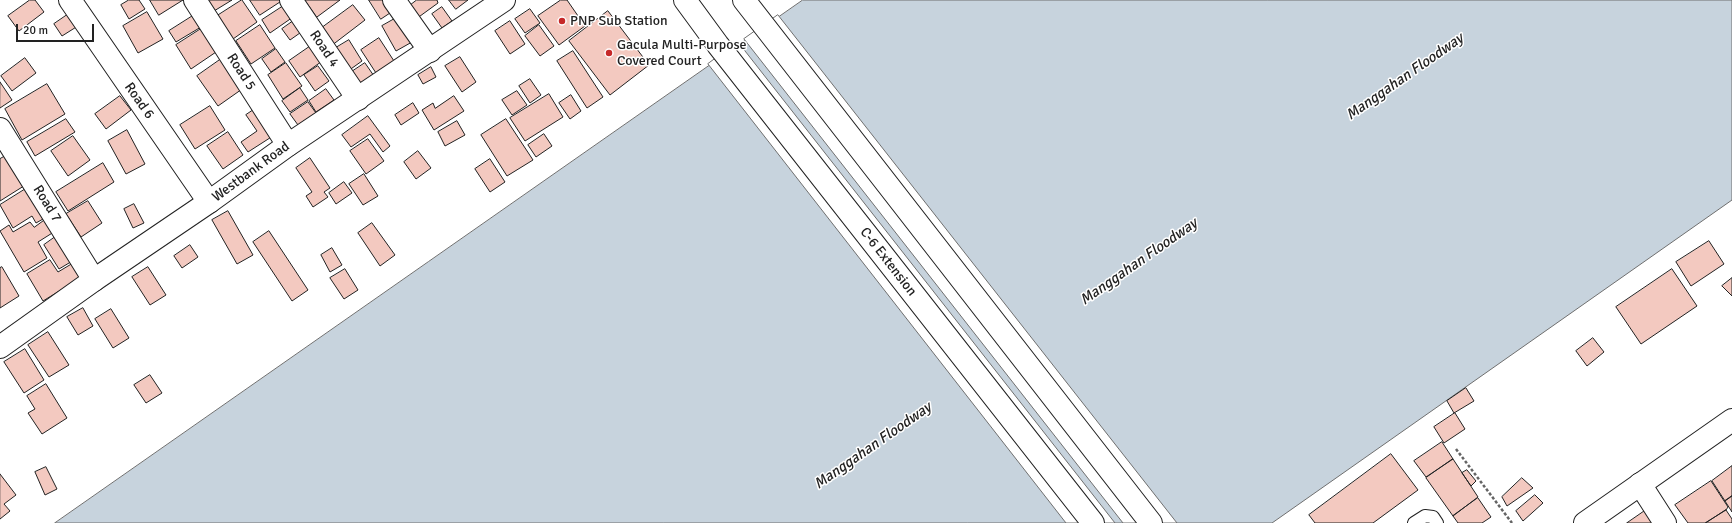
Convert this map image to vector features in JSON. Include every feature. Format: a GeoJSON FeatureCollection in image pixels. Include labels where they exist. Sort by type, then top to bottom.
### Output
{"type":"FeatureCollection","features":[{"type":"Feature","properties":{"kind":"main road","name":"Road 6"},"geometry":{"type":"LineString","coordinates":[[70,0],[209,202]]}},
{"type":"Feature","properties":{"kind":"main road","name":"Road 5"},"geometry":{"type":"LineString","coordinates":[[195,0],[288,145]]}},
{"type":"Feature","properties":{"kind":"main road","name":"Road 4"},"geometry":{"type":"LineString","coordinates":[[291,0],[358,99]]}},
{"type":"Feature","properties":{"kind":"main road"},"geometry":{"type":"LineString","coordinates":[[394,0],[430,51]]}},
{"type":"Feature","properties":{"kind":"main road","name":"C-6 Extension"},"geometry":{"type":"LineString","coordinates":[[685,0],[718,45],[1094,523]]}},
{"type":"Feature","properties":{"kind":"main road","name":"Westbank Road"},"geometry":{"type":"LineString","coordinates":[[0,347],[94,280],[209,202],[288,145],[430,51],[495,2]]}},
{"type":"Feature","properties":{"kind":"main road"},"geometry":{"type":"LineString","coordinates":[[751,8],[1151,523]]}},
{"type":"Feature","properties":{"kind":"main road","name":"Road 7"},"geometry":{"type":"LineString","coordinates":[[0,129],[94,280]]}},
{"type":"Feature","properties":{"kind":"main road"},"geometry":{"type":"LineString","coordinates":[[1585,523],[1732,420]]}},
{"type":"Feature","properties":{"kind":"main road"},"geometry":{"type":"LineString","coordinates":[[1640,484],[1665,523]]}},
{"type":"Feature","properties":{"kind":"lane"},"geometry":{"type":"LineString","coordinates":[[1414,523],[1425,516],[1430,516],[1437,523]]}},
{"type":"Feature","properties":{"kind":"path"},"geometry":{"type":"LineString","coordinates":[[1456,449],[1512,523]]}},
{"type":"Feature","properties":{"kind":"water","name":"Manggahan Floodway"},"geometry":{"type":"Polygon","coordinates":[[[803,0],[1732,0],[1732,200],[1272,523],[55,523],[803,0]]]}},
{"type":"Feature","properties":{"kind":"pier"},"geometry":{"type":"Polygon","coordinates":[[[778,15],[1177,523],[1123,523],[744,39],[778,15]]]}},
{"type":"Feature","properties":{"kind":"pier"},"geometry":{"type":"Polygon","coordinates":[[[738,42],[1115,523],[1066,523],[708,64],[738,42]]]}},
{"type":"Feature","properties":{"kind":"building"},"geometry":{"type":"Polygon","coordinates":[[[30,0],[35,0],[44,12],[19,31],[8,16],[30,0]]]}},
{"type":"Feature","properties":{"kind":"building"},"geometry":{"type":"Polygon","coordinates":[[[129,0],[139,0],[145,9],[129,19],[121,5],[129,0]]]}},
{"type":"Feature","properties":{"kind":"building"},"geometry":{"type":"Polygon","coordinates":[[[150,0],[183,0],[159,15],[150,0]]]}},
{"type":"Feature","properties":{"kind":"building"},"geometry":{"type":"Polygon","coordinates":[[[208,0],[232,0],[214,11],[208,0]]]}},
{"type":"Feature","properties":{"kind":"building"},"geometry":{"type":"Polygon","coordinates":[[[242,0],[257,22],[233,39],[217,16],[242,0]]]}},
{"type":"Feature","properties":{"kind":"building"},"geometry":{"type":"Polygon","coordinates":[[[250,0],[283,0],[260,15],[250,0]]]}},
{"type":"Feature","properties":{"kind":"building"},"geometry":{"type":"Polygon","coordinates":[[[305,0],[340,0],[317,17],[305,0]]]}},
{"type":"Feature","properties":{"kind":"building"},"geometry":{"type":"Polygon","coordinates":[[[369,0],[386,0],[393,11],[381,19],[369,0]]]}},
{"type":"Feature","properties":{"kind":"building"},"geometry":{"type":"Polygon","coordinates":[[[417,0],[437,0],[438,3],[416,19],[408,7],[417,0]]]}},
{"type":"Feature","properties":{"kind":"building"},"geometry":{"type":"Polygon","coordinates":[[[449,0],[468,0],[456,9],[449,0]]]}},
{"type":"Feature","properties":{"kind":"building","name":"PNP Sub Station"},"geometry":{"type":"Polygon","coordinates":[[[561,0],[567,0],[585,26],[559,45],[538,16],[561,0]]]}},
{"type":"Feature","properties":{"kind":"building"},"geometry":{"type":"Polygon","coordinates":[[[288,3],[296,15],[270,33],[262,20],[288,3]]]}},
{"type":"Feature","properties":{"kind":"building"},"geometry":{"type":"Polygon","coordinates":[[[353,5],[365,20],[331,46],[319,30],[353,5]]]}},
{"type":"Feature","properties":{"kind":"building"},"geometry":{"type":"Polygon","coordinates":[[[442,7],[452,21],[442,28],[432,14],[442,7]]]}},
{"type":"Feature","properties":{"kind":"building"},"geometry":{"type":"Polygon","coordinates":[[[530,9],[540,23],[525,33],[515,19],[530,9]]]}},
{"type":"Feature","properties":{"kind":"building"},"geometry":{"type":"Polygon","coordinates":[[[73,11],[81,24],[62,36],[54,24],[73,11]]]}},
{"type":"Feature","properties":{"kind":"building","name":"Gacula Multi-Purpose Covered Court"},"geometry":{"type":"Polygon","coordinates":[[[608,11],[649,65],[610,95],[569,41],[608,11]]]}},
{"type":"Feature","properties":{"kind":"building"},"geometry":{"type":"Polygon","coordinates":[[[147,12],[163,39],[138,53],[123,26],[147,12]]]}},
{"type":"Feature","properties":{"kind":"building"},"geometry":{"type":"Polygon","coordinates":[[[199,12],[206,24],[176,42],[169,31],[199,12]]]}},
{"type":"Feature","properties":{"kind":"building"},"geometry":{"type":"Polygon","coordinates":[[[299,17],[307,28],[290,40],[282,29],[299,17]]]}},
{"type":"Feature","properties":{"kind":"building"},"geometry":{"type":"Polygon","coordinates":[[[398,17],[412,42],[396,51],[382,26],[398,17]]]}},
{"type":"Feature","properties":{"kind":"building"},"geometry":{"type":"Polygon","coordinates":[[[510,21],[525,44],[510,54],[495,31],[510,21]]]}},
{"type":"Feature","properties":{"kind":"building"},"geometry":{"type":"Polygon","coordinates":[[[260,25],[275,48],[251,64],[236,41],[260,25]]]}},
{"type":"Feature","properties":{"kind":"building"},"geometry":{"type":"Polygon","coordinates":[[[539,25],[554,46],[540,56],[525,36],[539,25]]]}},
{"type":"Feature","properties":{"kind":"building"},"geometry":{"type":"Polygon","coordinates":[[[204,27],[219,50],[191,69],[176,45],[204,27]]]}},
{"type":"Feature","properties":{"kind":"building"},"geometry":{"type":"Polygon","coordinates":[[[379,38],[394,61],[376,73],[361,50],[379,38]]]}},
{"type":"Feature","properties":{"kind":"building"},"geometry":{"type":"Polygon","coordinates":[[[349,40],[362,61],[348,71],[334,49],[349,40]]]}},
{"type":"Feature","properties":{"kind":"building"},"geometry":{"type":"Polygon","coordinates":[[[315,43],[325,59],[300,77],[289,61],[315,43]]]}},
{"type":"Feature","properties":{"kind":"building"},"geometry":{"type":"Polygon","coordinates":[[[276,49],[285,62],[271,72],[262,59],[276,49]]]}},
{"type":"Feature","properties":{"kind":"building"},"geometry":{"type":"Polygon","coordinates":[[[573,51],[603,97],[587,108],[557,61],[573,51]]]}},
{"type":"Feature","properties":{"kind":"building"},"geometry":{"type":"Polygon","coordinates":[[[224,57],[245,87],[218,106],[197,76],[224,57]]]}},
{"type":"Feature","properties":{"kind":"building"},"geometry":{"type":"Polygon","coordinates":[[[460,57],[476,82],[462,92],[445,66],[460,57]]]}},
{"type":"Feature","properties":{"kind":"building"},"geometry":{"type":"Polygon","coordinates":[[[25,58],[36,73],[12,91],[1,76],[25,58]]]}},
{"type":"Feature","properties":{"kind":"building"},"geometry":{"type":"Polygon","coordinates":[[[286,63],[302,86],[283,99],[268,75],[286,63]]]}},
{"type":"Feature","properties":{"kind":"building"},"geometry":{"type":"Polygon","coordinates":[[[365,63],[374,76],[359,86],[350,73],[365,63]]]}},
{"type":"Feature","properties":{"kind":"building"},"geometry":{"type":"Polygon","coordinates":[[[318,66],[329,81],[315,91],[304,75],[318,66]]]}},
{"type":"Feature","properties":{"kind":"building"},"geometry":{"type":"Polygon","coordinates":[[[431,67],[436,77],[423,84],[418,75],[431,67]]]}},
{"type":"Feature","properties":{"kind":"building"},"geometry":{"type":"Polygon","coordinates":[[[530,79],[541,95],[530,103],[519,86],[530,79]]]}},
{"type":"Feature","properties":{"kind":"building"},"geometry":{"type":"Polygon","coordinates":[[[0,82],[12,100],[0,108],[0,82]]]}},
{"type":"Feature","properties":{"kind":"building"},"geometry":{"type":"Polygon","coordinates":[[[47,84],[65,114],[22,140],[5,109],[47,84]]]}},
{"type":"Feature","properties":{"kind":"building"},"geometry":{"type":"Polygon","coordinates":[[[300,88],[308,100],[290,112],[282,101],[300,88]]]}},
{"type":"Feature","properties":{"kind":"building"},"geometry":{"type":"Polygon","coordinates":[[[326,89],[334,100],[316,112],[309,101],[326,89]]]}},
{"type":"Feature","properties":{"kind":"building"},"geometry":{"type":"Polygon","coordinates":[[[517,91],[527,105],[512,115],[502,100],[517,91]]]}},
{"type":"Feature","properties":{"kind":"building"},"geometry":{"type":"Polygon","coordinates":[[[549,94],[563,117],[525,141],[510,118],[549,94]]]}},
{"type":"Feature","properties":{"kind":"building"},"geometry":{"type":"Polygon","coordinates":[[[571,95],[581,111],[570,119],[559,103],[571,95]]]}},
{"type":"Feature","properties":{"kind":"building"},"geometry":{"type":"Polygon","coordinates":[[[120,96],[131,110],[106,129],[95,114],[120,96]]]}},
{"type":"Feature","properties":{"kind":"building"},"geometry":{"type":"Polygon","coordinates":[[[454,96],[464,111],[434,130],[422,110],[433,103],[435,108],[454,96]]]}},
{"type":"Feature","properties":{"kind":"building"},"geometry":{"type":"Polygon","coordinates":[[[308,102],[316,113],[298,125],[290,114],[308,102]]]}},
{"type":"Feature","properties":{"kind":"building"},"geometry":{"type":"Polygon","coordinates":[[[413,103],[419,113],[401,125],[395,115],[413,103]]]}},
{"type":"Feature","properties":{"kind":"building"},"geometry":{"type":"Polygon","coordinates":[[[210,106],[225,130],[195,149],[180,125],[210,106]]]}},
{"type":"Feature","properties":{"kind":"building"},"geometry":{"type":"Polygon","coordinates":[[[258,107],[276,134],[248,152],[241,142],[257,131],[246,115],[258,107]]]}},
{"type":"Feature","properties":{"kind":"building"},"geometry":{"type":"Polygon","coordinates":[[[368,116],[390,146],[383,152],[370,134],[351,147],[342,135],[368,116]]]}},
{"type":"Feature","properties":{"kind":"building"},"geometry":{"type":"Polygon","coordinates":[[[66,119],[75,132],[35,156],[27,142],[66,119]]]}},
{"type":"Feature","properties":{"kind":"building"},"geometry":{"type":"Polygon","coordinates":[[[506,119],[533,160],[507,176],[481,135],[506,119]]]}},
{"type":"Feature","properties":{"kind":"building"},"geometry":{"type":"Polygon","coordinates":[[[457,121],[465,135],[445,146],[438,132],[457,121]]]}},
{"type":"Feature","properties":{"kind":"building"},"geometry":{"type":"Polygon","coordinates":[[[127,130],[145,164],[126,174],[108,141],[127,130]]]}},
{"type":"Feature","properties":{"kind":"building"},"geometry":{"type":"Polygon","coordinates":[[[228,132],[243,155],[223,169],[207,146],[228,132]]]}},
{"type":"Feature","properties":{"kind":"building"},"geometry":{"type":"Polygon","coordinates":[[[544,134],[552,146],[536,157],[528,145],[544,134]]]}},
{"type":"Feature","properties":{"kind":"building"},"geometry":{"type":"Polygon","coordinates":[[[73,136],[90,160],[68,176],[51,151],[73,136]]]}},
{"type":"Feature","properties":{"kind":"building"},"geometry":{"type":"Polygon","coordinates":[[[368,139],[384,161],[366,174],[350,151],[368,139]]]}},
{"type":"Feature","properties":{"kind":"building"},"geometry":{"type":"Polygon","coordinates":[[[418,151],[431,168],[416,179],[404,162],[418,151]]]}},
{"type":"Feature","properties":{"kind":"building"},"geometry":{"type":"Polygon","coordinates":[[[9,154],[27,184],[0,201],[0,159],[9,154]]]}},
{"type":"Feature","properties":{"kind":"building"},"geometry":{"type":"Polygon","coordinates":[[[310,158],[330,188],[324,192],[328,197],[313,207],[306,196],[312,192],[296,168],[310,158]]]}},
{"type":"Feature","properties":{"kind":"building"},"geometry":{"type":"Polygon","coordinates":[[[490,159],[505,182],[490,192],[475,169],[490,159]]]}},
{"type":"Feature","properties":{"kind":"building"},"geometry":{"type":"Polygon","coordinates":[[[103,163],[114,182],[68,211],[56,192],[103,163]]]}},
{"type":"Feature","properties":{"kind":"building"},"geometry":{"type":"Polygon","coordinates":[[[364,174],[378,196],[363,205],[349,184],[364,174]]]}},
{"type":"Feature","properties":{"kind":"building"},"geometry":{"type":"Polygon","coordinates":[[[344,182],[352,193],[336,204],[329,193],[344,182]]]}},
{"type":"Feature","properties":{"kind":"building"},"geometry":{"type":"Polygon","coordinates":[[[32,185],[50,215],[36,223],[32,216],[13,228],[0,205],[32,185]]]}},
{"type":"Feature","properties":{"kind":"building"},"geometry":{"type":"Polygon","coordinates":[[[88,201],[102,223],[81,237],[66,214],[88,201]]]}},
{"type":"Feature","properties":{"kind":"building"},"geometry":{"type":"Polygon","coordinates":[[[134,204],[144,223],[133,228],[124,209],[134,204]]]}},
{"type":"Feature","properties":{"kind":"building"},"geometry":{"type":"Polygon","coordinates":[[[228,211],[253,255],[237,264],[212,220],[228,211]]]}},
{"type":"Feature","properties":{"kind":"building"},"geometry":{"type":"Polygon","coordinates":[[[49,217],[57,230],[38,242],[47,258],[24,272],[0,231],[9,225],[13,232],[30,222],[34,227],[49,217]]]}},
{"type":"Feature","properties":{"kind":"building"},"geometry":{"type":"Polygon","coordinates":[[[372,223],[395,255],[380,266],[358,233],[372,223]]]}},
{"type":"Feature","properties":{"kind":"building"},"geometry":{"type":"Polygon","coordinates":[[[269,231],[308,290],[292,301],[253,242],[269,231]]]}},
{"type":"Feature","properties":{"kind":"building"},"geometry":{"type":"Polygon","coordinates":[[[58,235],[74,260],[59,269],[44,245],[58,235]]]}},
{"type":"Feature","properties":{"kind":"building"},"geometry":{"type":"Polygon","coordinates":[[[1709,241],[1724,264],[1691,286],[1676,262],[1709,241]]]}},
{"type":"Feature","properties":{"kind":"building"},"geometry":{"type":"Polygon","coordinates":[[[190,245],[198,257],[182,268],[174,256],[190,245]]]}},
{"type":"Feature","properties":{"kind":"building"},"geometry":{"type":"Polygon","coordinates":[[[332,248],[342,265],[330,272],[321,255],[332,248]]]}},
{"type":"Feature","properties":{"kind":"building"},"geometry":{"type":"Polygon","coordinates":[[[50,260],[58,272],[73,263],[82,277],[43,301],[27,274],[50,260]]]}},
{"type":"Feature","properties":{"kind":"building"},"geometry":{"type":"Polygon","coordinates":[[[2,267],[19,296],[0,308],[0,268],[2,267]]]}},
{"type":"Feature","properties":{"kind":"building"},"geometry":{"type":"Polygon","coordinates":[[[148,267],[166,295],[150,305],[132,277],[148,267]]]}},
{"type":"Feature","properties":{"kind":"building"},"geometry":{"type":"Polygon","coordinates":[[[345,269],[358,290],[344,299],[330,278],[345,269]]]}},
{"type":"Feature","properties":{"kind":"building"},"geometry":{"type":"Polygon","coordinates":[[[1672,269],[1697,306],[1641,344],[1616,307],[1672,269]]]}},
{"type":"Feature","properties":{"kind":"building"},"geometry":{"type":"Polygon","coordinates":[[[1732,278],[1732,296],[1722,286],[1732,278]]]}},
{"type":"Feature","properties":{"kind":"building"},"geometry":{"type":"Polygon","coordinates":[[[83,308],[93,326],[78,335],[67,317],[83,308]]]}},
{"type":"Feature","properties":{"kind":"building"},"geometry":{"type":"Polygon","coordinates":[[[111,309],[129,338],[113,348],[95,319],[111,309]]]}},
{"type":"Feature","properties":{"kind":"building"},"geometry":{"type":"Polygon","coordinates":[[[48,332],[69,365],[49,377],[28,345],[48,332]]]}},
{"type":"Feature","properties":{"kind":"building"},"geometry":{"type":"Polygon","coordinates":[[[1593,338],[1604,352],[1587,366],[1576,351],[1593,338]]]}},
{"type":"Feature","properties":{"kind":"building"},"geometry":{"type":"Polygon","coordinates":[[[25,349],[44,380],[24,393],[4,362],[25,349]]]}},
{"type":"Feature","properties":{"kind":"building"},"geometry":{"type":"Polygon","coordinates":[[[150,375],[162,393],[146,403],[134,385],[150,375]]]}},
{"type":"Feature","properties":{"kind":"building"},"geometry":{"type":"Polygon","coordinates":[[[46,384],[67,418],[42,434],[28,413],[35,409],[27,396],[46,384]]]}},
{"type":"Feature","properties":{"kind":"building"},"geometry":{"type":"Polygon","coordinates":[[[1466,388],[1474,401],[1454,413],[1447,401],[1466,388]]]}},
{"type":"Feature","properties":{"kind":"building"},"geometry":{"type":"Polygon","coordinates":[[[1455,413],[1465,429],[1444,443],[1434,427],[1455,413]]]}},
{"type":"Feature","properties":{"kind":"building"},"geometry":{"type":"Polygon","coordinates":[[[1442,442],[1453,459],[1426,477],[1414,461],[1442,442]]]}},
{"type":"Feature","properties":{"kind":"building"},"geometry":{"type":"Polygon","coordinates":[[[1391,454],[1418,490],[1373,523],[1315,523],[1309,515],[1391,454]]]}},
{"type":"Feature","properties":{"kind":"building"},"geometry":{"type":"Polygon","coordinates":[[[1453,459],[1478,497],[1453,516],[1426,478],[1453,459]]]}},
{"type":"Feature","properties":{"kind":"building"},"geometry":{"type":"Polygon","coordinates":[[[1732,466],[1732,496],[1725,501],[1712,481],[1732,466]]]}},
{"type":"Feature","properties":{"kind":"building"},"geometry":{"type":"Polygon","coordinates":[[[46,467],[57,489],[45,495],[35,472],[46,467]]]}},
{"type":"Feature","properties":{"kind":"building"},"geometry":{"type":"Polygon","coordinates":[[[1467,470],[1476,481],[1471,486],[1462,473],[1467,470]]]}},
{"type":"Feature","properties":{"kind":"building"},"geometry":{"type":"Polygon","coordinates":[[[0,474],[16,495],[4,504],[10,511],[0,519],[0,474]]]}},
{"type":"Feature","properties":{"kind":"building"},"geometry":{"type":"Polygon","coordinates":[[[1522,478],[1533,488],[1507,506],[1502,497],[1522,478]]]}},
{"type":"Feature","properties":{"kind":"building"},"geometry":{"type":"Polygon","coordinates":[[[1711,481],[1728,507],[1726,510],[1705,523],[1688,523],[1675,505],[1711,481]]]}},
{"type":"Feature","properties":{"kind":"building"},"geometry":{"type":"Polygon","coordinates":[[[1535,495],[1543,503],[1523,521],[1516,511],[1535,495]]]}},
{"type":"Feature","properties":{"kind":"building"},"geometry":{"type":"Polygon","coordinates":[[[1732,496],[1732,512],[1725,501],[1732,496]]]}},
{"type":"Feature","properties":{"kind":"building"},"geometry":{"type":"Polygon","coordinates":[[[1478,498],[1491,517],[1482,523],[1458,523],[1453,516],[1478,498]]]}},
{"type":"Feature","properties":{"kind":"building"},"geometry":{"type":"Polygon","coordinates":[[[1649,508],[1659,523],[1627,523],[1649,508]]]}},
{"type":"Feature","properties":{"kind":"building"},"geometry":{"type":"Polygon","coordinates":[[[1726,510],[1732,519],[1732,523],[1706,523],[1726,510]]]}},
{"type":"Feature","properties":{"kind":"place","name":"PNP Sub Station"},"geometry":{"type":"Point","coordinates":[562,21]}},
{"type":"Feature","properties":{"kind":"place","name":"Gacula Multi-Purpose Covered Court"},"geometry":{"type":"Point","coordinates":[609,53]}}]}
